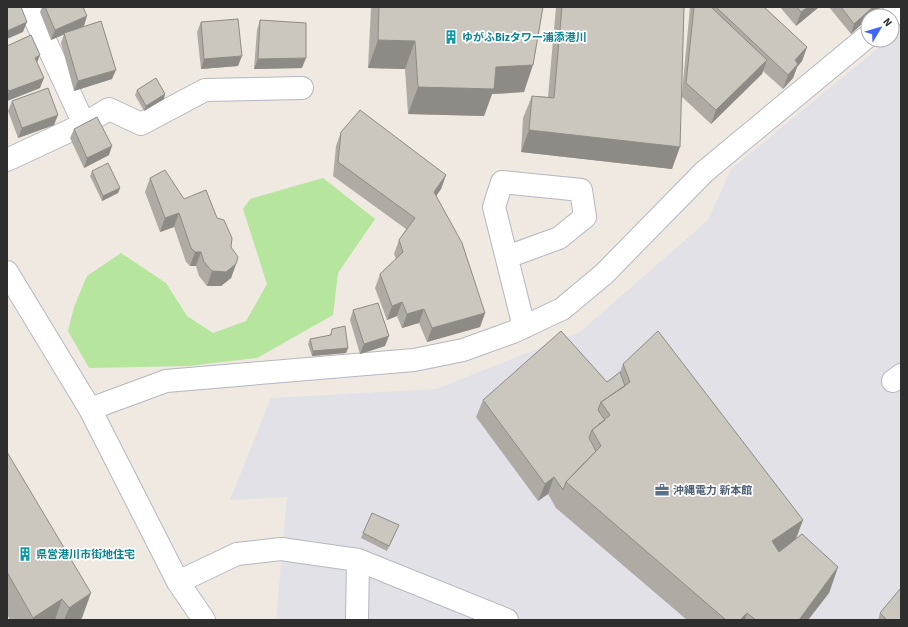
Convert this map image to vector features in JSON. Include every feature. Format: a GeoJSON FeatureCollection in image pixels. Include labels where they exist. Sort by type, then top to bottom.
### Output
{"type":"FeatureCollection","features":[{"type":"Feature","properties":{"kind":"street"},"geometry":{"type":"LineString","coordinates":[[30,8],[84,124]]}},
{"type":"Feature","properties":{"kind":"street"},"geometry":{"type":"LineString","coordinates":[[90,409],[166,381],[414,360],[463,350],[524,327],[562,309],[604,274],[704,172],[860,43]]}},
{"type":"Feature","properties":{"kind":"street"},"geometry":{"type":"LineString","coordinates":[[7,160],[84,124],[109,109],[141,124],[205,90],[302,88]]}},
{"type":"Feature","properties":{"kind":"street"},"geometry":{"type":"LineString","coordinates":[[507,257],[524,327]]}},
{"type":"Feature","properties":{"kind":"street"},"geometry":{"type":"LineString","coordinates":[[7,272],[90,409],[178,582],[204,620]]}},
{"type":"Feature","properties":{"kind":"street"},"geometry":{"type":"LineString","coordinates":[[178,582],[237,554],[281,549],[358,560],[507,620]]}},
{"type":"Feature","properties":{"kind":"street"},"geometry":{"type":"LineString","coordinates":[[357,620],[358,560]]}},
{"type":"Feature","properties":{"kind":"shaded area"},"geometry":{"type":"Polygon","coordinates":[[[901,30],[901,620],[276,620],[287,497],[230,500],[271,398],[436,389],[580,332],[708,220],[731,169],[878,48],[900,48],[901,30]]]}},
{"type":"Feature","properties":{"kind":"green space"},"geometry":{"type":"Polygon","coordinates":[[[323,178],[375,219],[338,273],[333,315],[257,358],[189,366],[89,368],[68,331],[74,307],[87,276],[121,253],[166,283],[187,316],[213,333],[246,321],[267,284],[243,209],[250,199],[323,178]]]}},
{"type":"Feature","properties":{"kind":"building"},"geometry":{"type":"Polygon","coordinates":[[[7,7],[21,7],[27,22],[7,31],[7,7]]]}},
{"type":"Feature","properties":{"kind":"building"},"geometry":{"type":"Polygon","coordinates":[[[45,7],[83,7],[87,16],[55,30],[45,7]]]}},
{"type":"Feature","properties":{"kind":"building","name":"ゆがふBizタワー浦添港川"},"geometry":{"type":"Polygon","coordinates":[[[379,7],[543,7],[533,65],[496,67],[494,89],[418,87],[415,41],[378,40],[379,7]]]}},
{"type":"Feature","properties":{"kind":"building"},"geometry":{"type":"Polygon","coordinates":[[[562,7],[684,7],[680,147],[529,130],[532,96],[554,98],[562,7]]]}},
{"type":"Feature","properties":{"kind":"building"},"geometry":{"type":"Polygon","coordinates":[[[694,7],[711,7],[767,60],[716,110],[686,83],[694,7]]]}},
{"type":"Feature","properties":{"kind":"building"},"geometry":{"type":"Polygon","coordinates":[[[716,7],[764,7],[807,47],[795,60],[798,64],[788,75],[716,7]]]}},
{"type":"Feature","properties":{"kind":"building"},"geometry":{"type":"Polygon","coordinates":[[[797,7],[808,7],[801,12],[797,7]]]}},
{"type":"Feature","properties":{"kind":"building"},"geometry":{"type":"Polygon","coordinates":[[[841,7],[873,7],[860,8],[860,19],[854,24],[841,7]]]}},
{"type":"Feature","properties":{"kind":"building"},"geometry":{"type":"Polygon","coordinates":[[[238,19],[242,56],[204,59],[201,22],[238,19]]]}},
{"type":"Feature","properties":{"kind":"building"},"geometry":{"type":"Polygon","coordinates":[[[260,20],[306,23],[306,58],[258,59],[260,20]]]}},
{"type":"Feature","properties":{"kind":"building"},"geometry":{"type":"Polygon","coordinates":[[[101,21],[116,70],[78,81],[64,33],[101,21]]]}},
{"type":"Feature","properties":{"kind":"building"},"geometry":{"type":"Polygon","coordinates":[[[31,35],[40,55],[35,58],[44,78],[9,91],[7,88],[7,46],[31,35]]]}},
{"type":"Feature","properties":{"kind":"building"},"geometry":{"type":"Polygon","coordinates":[[[156,78],[165,94],[146,106],[137,90],[156,78]]]}},
{"type":"Feature","properties":{"kind":"building"},"geometry":{"type":"Polygon","coordinates":[[[48,88],[58,115],[22,128],[12,101],[48,88]]]}},
{"type":"Feature","properties":{"kind":"building"},"geometry":{"type":"Polygon","coordinates":[[[360,110],[446,175],[434,192],[462,243],[485,313],[432,328],[424,309],[407,314],[402,302],[392,306],[380,274],[403,252],[399,240],[415,218],[338,162],[341,132],[360,110]]]}},
{"type":"Feature","properties":{"kind":"building"},"geometry":{"type":"Polygon","coordinates":[[[97,117],[112,146],[87,158],[74,129],[97,117]]]}},
{"type":"Feature","properties":{"kind":"building"},"geometry":{"type":"Polygon","coordinates":[[[108,163],[120,188],[103,196],[92,171],[108,163]]]}},
{"type":"Feature","properties":{"kind":"building"},"geometry":{"type":"Polygon","coordinates":[[[165,170],[184,199],[206,190],[217,218],[224,220],[232,238],[231,247],[238,257],[236,264],[226,272],[212,271],[204,262],[201,252],[195,252],[191,248],[179,213],[165,218],[150,178],[165,170]]]}},
{"type":"Feature","properties":{"kind":"building"},"geometry":{"type":"Polygon","coordinates":[[[378,303],[389,336],[364,344],[353,310],[378,303]]]}},
{"type":"Feature","properties":{"kind":"building"},"geometry":{"type":"Polygon","coordinates":[[[345,326],[348,348],[313,351],[310,339],[331,335],[332,329],[345,326]]]}},
{"type":"Feature","properties":{"kind":"building"},"geometry":{"type":"Polygon","coordinates":[[[561,331],[607,382],[620,372],[625,386],[601,402],[598,410],[605,420],[592,430],[589,438],[596,451],[566,482],[563,490],[554,477],[545,484],[483,400],[561,331]]]}},
{"type":"Feature","properties":{"kind":"building","name":"沖縄電力 新本館"},"geometry":{"type":"Polygon","coordinates":[[[658,331],[803,520],[772,541],[779,552],[802,534],[838,567],[799,620],[756,620],[747,613],[740,620],[726,620],[566,482],[601,446],[592,430],[610,415],[601,402],[630,382],[623,364],[658,331]]]}},
{"type":"Feature","properties":{"kind":"building"},"geometry":{"type":"Polygon","coordinates":[[[7,452],[91,593],[69,608],[62,599],[33,618],[7,572],[7,452]]]}},
{"type":"Feature","properties":{"kind":"building"},"geometry":{"type":"Polygon","coordinates":[[[372,513],[399,525],[389,546],[363,533],[372,513]]]}},
{"type":"Feature","properties":{"kind":"building"},"geometry":{"type":"Polygon","coordinates":[[[900,589],[901,620],[887,620],[880,613],[900,589]]]}},
{"type":"Feature","properties":{"kind":"place","name":"ゆがふBizタワー浦添港川"},"geometry":{"type":"Point","coordinates":[451,37]}},
{"type":"Feature","properties":{"kind":"place","name":"沖縄電力 新本館"},"geometry":{"type":"Point","coordinates":[662,490]}},
{"type":"Feature","properties":{"kind":"place","name":"県営港川市街地住宅"},"geometry":{"type":"Point","coordinates":[25,554]}}]}
